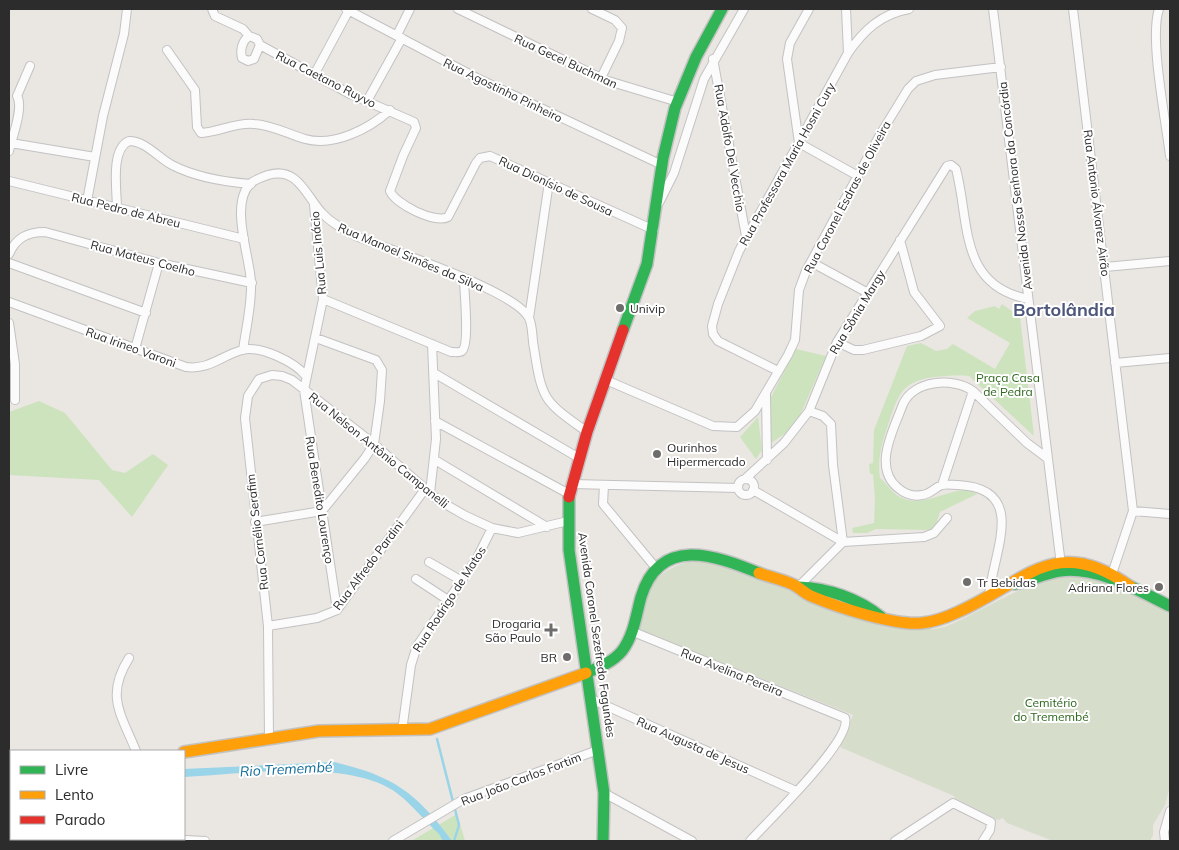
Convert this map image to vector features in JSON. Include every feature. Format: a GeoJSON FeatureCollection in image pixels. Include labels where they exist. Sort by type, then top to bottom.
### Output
{"type":"FeatureCollection","features":[{"type":"Feature","properties":{"kind":"main road","name":"Avenida Coronel Sezefredo Fagundes"},"geometry":{"type":"LineString","coordinates":[[603,841],[604,793],[569,550],[568,521],[571,489],[587,432],[647,264],[654,230],[666,141],[678,102],[702,43],[722,9]]}},
{"type":"Feature","properties":{"kind":"main road"},"geometry":{"type":"LineString","coordinates":[[185,752],[334,730],[419,731],[448,724],[587,673],[617,657],[623,650],[631,631],[642,591],[656,568],[673,558],[699,555],[736,564],[798,587],[819,589],[858,603],[871,609],[881,617],[904,624],[926,624],[967,608],[1008,586],[1024,574],[1081,562],[1112,574],[1131,587],[1170,606]]}},
{"type":"Feature","properties":{"kind":"main road"},"geometry":{"type":"LineString","coordinates":[[1061,566],[1131,587]]}},
{"type":"Feature","properties":{"kind":"street"},"geometry":{"type":"LineString","coordinates":[[87,201],[95,157],[120,52],[127,9]]}},
{"type":"Feature","properties":{"kind":"street"},"geometry":{"type":"LineString","coordinates":[[367,101],[399,37],[410,9]]}},
{"type":"Feature","properties":{"kind":"street","name":"Rua Gecel Buchman"},"geometry":{"type":"LineString","coordinates":[[458,9],[602,78],[678,102]]}},
{"type":"Feature","properties":{"kind":"street"},"geometry":{"type":"LineString","coordinates":[[592,9],[615,20],[622,28],[619,41],[602,78]]}},
{"type":"Feature","properties":{"kind":"street"},"geometry":{"type":"LineString","coordinates":[[657,207],[674,173],[704,80],[713,60],[744,9]]}},
{"type":"Feature","properties":{"kind":"street"},"geometry":{"type":"LineString","coordinates":[[809,9],[790,43],[787,59],[799,143],[858,176]]}},
{"type":"Feature","properties":{"kind":"street"},"geometry":{"type":"LineString","coordinates":[[846,9],[848,52]]}},
{"type":"Feature","properties":{"kind":"street","name":"Rua Professora Maria Hosni Cury"},"geometry":{"type":"LineString","coordinates":[[778,371],[718,342],[713,334],[712,326],[718,304],[746,236],[848,52],[867,28],[889,14],[908,9]]}},
{"type":"Feature","properties":{"kind":"street","name":"Avenida Nossa Senhora da Concórdia"},"geometry":{"type":"LineString","coordinates":[[993,9],[1061,566]]}},
{"type":"Feature","properties":{"kind":"street","name":"Rua Antonio Álvarez Airão"},"geometry":{"type":"LineString","coordinates":[[1073,9],[1105,267],[1132,511],[1112,574]]}},
{"type":"Feature","properties":{"kind":"street"},"geometry":{"type":"LineString","coordinates":[[1159,9],[1156,16],[1156,40],[1170,156]]}},
{"type":"Feature","properties":{"kind":"street"},"geometry":{"type":"LineString","coordinates":[[212,10],[217,17],[243,29],[250,36],[257,39],[260,45],[254,59],[244,60],[241,50],[243,42],[250,36]]}},
{"type":"Feature","properties":{"kind":"street"},"geometry":{"type":"LineString","coordinates":[[314,75],[348,10]]}},
{"type":"Feature","properties":{"kind":"street","name":"Rua Agostinho Pinheiro"},"geometry":{"type":"LineString","coordinates":[[348,10],[485,82],[662,165]]}},
{"type":"Feature","properties":{"kind":"street","name":"Rua Caetano Ruyvo"},"geometry":{"type":"LineString","coordinates":[[260,45],[314,75],[414,122],[416,128]]}},
{"type":"Feature","properties":{"kind":"street"},"geometry":{"type":"LineString","coordinates":[[167,50],[195,90],[197,127],[201,133],[253,124],[275,128],[307,139],[329,140],[373,123],[390,110]]}},
{"type":"Feature","properties":{"kind":"street","name":"Rua Adolfo Del Vecchio"},"geometry":{"type":"LineString","coordinates":[[713,60],[746,236]]}},
{"type":"Feature","properties":{"kind":"street"},"geometry":{"type":"LineString","coordinates":[[30,66],[13,95],[18,114],[10,147],[95,157]]}},
{"type":"Feature","properties":{"kind":"street","name":"Rua Coronel Esdras de Oliveira"},"geometry":{"type":"LineString","coordinates":[[606,380],[713,426],[737,427],[750,416],[766,394],[795,340],[800,290],[811,262],[894,110],[916,82],[935,75],[1001,67]]}},
{"type":"Feature","properties":{"kind":"street","name":"Rua Dionísio de Sousa"},"geometry":{"type":"LineString","coordinates":[[416,128],[402,156],[390,191],[400,203],[432,218],[439,220],[448,217],[476,163],[485,156],[492,157],[654,230]]}},
{"type":"Feature","properties":{"kind":"street"},"geometry":{"type":"LineString","coordinates":[[117,208],[117,157],[122,146],[129,141],[139,142],[160,158],[186,170],[228,181],[251,184],[244,195],[242,204],[244,239],[252,283],[243,350],[259,351],[280,358],[296,365],[306,376]]}},
{"type":"Feature","properties":{"kind":"street","name":"Rua Sônia Margy"},"geometry":{"type":"LineString","coordinates":[[738,488],[740,481],[767,460],[798,427],[809,411],[838,342],[928,194],[949,165],[954,167],[957,174],[965,231],[969,247],[976,261],[998,288],[1028,300]]}},
{"type":"Feature","properties":{"kind":"street","name":"Rua Manoel Simões da Silva"},"geometry":{"type":"LineString","coordinates":[[251,184],[269,175],[286,174],[303,186],[323,215],[342,229],[464,279],[507,299],[529,318]]}},
{"type":"Feature","properties":{"kind":"street","name":"Rua Pedro de Abreu"},"geometry":{"type":"LineString","coordinates":[[9,181],[244,239]]}},
{"type":"Feature","properties":{"kind":"street"},"geometry":{"type":"LineString","coordinates":[[549,182],[529,318],[541,390],[555,409],[587,432]]}},
{"type":"Feature","properties":{"kind":"street","name":"Rua Luis Inácio"},"geometry":{"type":"LineString","coordinates":[[304,390],[323,299],[314,204]]}},
{"type":"Feature","properties":{"kind":"street","name":"Rua Mateus Coelho"},"geometry":{"type":"LineString","coordinates":[[9,254],[13,245],[20,238],[36,232],[45,232],[159,263],[252,283]]}},
{"type":"Feature","properties":{"kind":"street"},"geometry":{"type":"LineString","coordinates":[[838,342],[854,350],[863,350],[930,333],[940,326],[914,292],[900,240]]}},
{"type":"Feature","properties":{"kind":"street"},"geometry":{"type":"LineString","coordinates":[[1105,267],[1170,261]]}},
{"type":"Feature","properties":{"kind":"street"},"geometry":{"type":"LineString","coordinates":[[811,262],[868,293]]}},
{"type":"Feature","properties":{"kind":"street"},"geometry":{"type":"LineString","coordinates":[[9,263],[146,313]]}},
{"type":"Feature","properties":{"kind":"street"},"geometry":{"type":"LineString","coordinates":[[134,349],[159,263]]}},
{"type":"Feature","properties":{"kind":"street"},"geometry":{"type":"LineString","coordinates":[[323,299],[451,352],[463,350],[466,340],[464,279]]}},
{"type":"Feature","properties":{"kind":"street","name":"Rua Irineo Varoni"},"geometry":{"type":"LineString","coordinates":[[9,302],[171,363],[197,368],[218,362],[243,350]]}},
{"type":"Feature","properties":{"kind":"street"},"geometry":{"type":"LineString","coordinates":[[9,322],[15,364],[15,400]]}},
{"type":"Feature","properties":{"kind":"street"},"geometry":{"type":"LineString","coordinates":[[255,522],[322,511],[343,488],[374,444],[382,380],[380,365],[376,360],[316,338]]}},
{"type":"Feature","properties":{"kind":"street"},"geometry":{"type":"LineString","coordinates":[[427,491],[435,460],[432,344]]}},
{"type":"Feature","properties":{"kind":"street"},"geometry":{"type":"LineString","coordinates":[[1115,363],[1170,358]]}},
{"type":"Feature","properties":{"kind":"street"},"geometry":{"type":"LineString","coordinates":[[434,374],[579,458]]}},
{"type":"Feature","properties":{"kind":"street","name":"Rua Cornélio Serafim"},"geometry":{"type":"LineString","coordinates":[[269,739],[268,626],[245,418],[248,396],[258,379],[272,375],[292,380],[304,390]]}},
{"type":"Feature","properties":{"kind":"street"},"geometry":{"type":"LineString","coordinates":[[973,391],[942,485],[933,492],[923,495],[904,493],[896,486],[890,480],[885,468],[892,433],[907,395],[915,389],[926,385],[951,383],[963,385],[973,391],[1027,443],[1047,458]]}},
{"type":"Feature","properties":{"kind":"street","name":"Rua Nelson Antônio Campanelli"},"geometry":{"type":"LineString","coordinates":[[304,390],[374,444],[427,491],[466,516],[492,528],[524,533],[568,521]]}},
{"type":"Feature","properties":{"kind":"street","name":"Rua Benedito Lourenço"},"geometry":{"type":"LineString","coordinates":[[304,390],[337,610]]}},
{"type":"Feature","properties":{"kind":"street"},"geometry":{"type":"LineString","coordinates":[[766,394],[767,460]]}},
{"type":"Feature","properties":{"kind":"street"},"geometry":{"type":"LineString","coordinates":[[809,411],[823,416],[831,424],[833,465],[843,542]]}},
{"type":"Feature","properties":{"kind":"street"},"geometry":{"type":"LineString","coordinates":[[435,420],[571,489],[604,485],[738,488],[744,494],[750,494],[753,490]]}},
{"type":"Feature","properties":{"kind":"street"},"geometry":{"type":"LineString","coordinates":[[435,460],[547,526]]}},
{"type":"Feature","properties":{"kind":"street"},"geometry":{"type":"LineString","coordinates":[[745,479],[752,482],[753,490]]}},
{"type":"Feature","properties":{"kind":"street"},"geometry":{"type":"LineString","coordinates":[[604,485],[603,504],[656,568]]}},
{"type":"Feature","properties":{"kind":"street"},"geometry":{"type":"LineString","coordinates":[[942,485],[981,488],[989,492],[998,505],[1001,523],[989,596]]}},
{"type":"Feature","properties":{"kind":"street"},"geometry":{"type":"LineString","coordinates":[[753,490],[843,542],[924,537],[934,533],[947,518]]}},
{"type":"Feature","properties":{"kind":"street","name":"Rua Alfredo Pardini"},"geometry":{"type":"LineString","coordinates":[[268,626],[317,618],[337,610],[427,491]]}},
{"type":"Feature","properties":{"kind":"street"},"geometry":{"type":"LineString","coordinates":[[1132,511],[1170,514]]}},
{"type":"Feature","properties":{"kind":"street","name":"Rua Rodrigo de Matos"},"geometry":{"type":"LineString","coordinates":[[402,732],[414,653],[477,558],[492,528]]}},
{"type":"Feature","properties":{"kind":"street"},"geometry":{"type":"LineString","coordinates":[[798,587],[843,542]]}},
{"type":"Feature","properties":{"kind":"street"},"geometry":{"type":"LineString","coordinates":[[430,562],[462,580]]}},
{"type":"Feature","properties":{"kind":"street"},"geometry":{"type":"LineString","coordinates":[[416,579],[448,600]]}},
{"type":"Feature","properties":{"kind":"street","name":"Rua Avelina Pereira"},"geometry":{"type":"LineString","coordinates":[[631,631],[845,718],[846,722],[842,734],[824,762],[796,791]]}},
{"type":"Feature","properties":{"kind":"street"},"geometry":{"type":"LineString","coordinates":[[129,658],[118,677],[115,695],[136,750]]}},
{"type":"Feature","properties":{"kind":"street","name":"Rua Augusta de Jesus"},"geometry":{"type":"LineString","coordinates":[[591,699],[796,791]]}},
{"type":"Feature","properties":{"kind":"street","name":"Rua João Carlos Fortim"},"geometry":{"type":"LineString","coordinates":[[393,841],[405,837],[464,799],[598,750]]}},
{"type":"Feature","properties":{"kind":"street"},"geometry":{"type":"LineString","coordinates":[[750,841],[796,791]]}},
{"type":"Feature","properties":{"kind":"street"},"geometry":{"type":"LineString","coordinates":[[604,793],[692,841]]}},
{"type":"Feature","properties":{"kind":"street"},"geometry":{"type":"LineString","coordinates":[[895,841],[953,803],[988,818],[992,826],[983,841]]}},
{"type":"Feature","properties":{"kind":"street"},"geometry":{"type":"LineString","coordinates":[[1165,841],[1164,832],[1170,811]]}},
{"type":"Feature","properties":{"kind":"street"},"geometry":{"type":"LineString","coordinates":[[185,840],[205,841]]}},
{"type":"Feature","properties":{"kind":"green space","name":"Praça Casa de Pedra"},"geometry":{"type":"Polygon","coordinates":[[[1002,304],[1020,317],[1034,436],[969,376],[934,377],[914,383],[902,392],[891,415],[881,451],[879,464],[880,478],[899,496],[912,501],[961,490],[977,494],[940,512],[936,524],[930,530],[876,529],[867,533],[853,533],[852,528],[874,523],[873,474],[870,474],[869,464],[873,463],[874,430],[907,346],[921,343],[936,351],[947,349],[953,344],[995,369],[1010,343],[967,318],[975,311],[995,306],[999,309],[1002,304]]]}},
{"type":"Feature","properties":{"kind":"green space"},"geometry":{"type":"Polygon","coordinates":[[[796,349],[826,356],[795,427],[771,443],[771,397],[796,349]]]}},
{"type":"Feature","properties":{"kind":"green space"},"geometry":{"type":"Polygon","coordinates":[[[39,401],[65,413],[112,470],[125,473],[153,454],[168,465],[132,517],[99,480],[9,475],[9,412],[39,401]]]}},
{"type":"Feature","properties":{"kind":"green space"},"geometry":{"type":"Polygon","coordinates":[[[758,417],[762,450],[756,459],[740,437],[758,417]]]}},
{"type":"Feature","properties":{"kind":"green space","name":"Cemitério do Tremembé"},"geometry":{"type":"Polygon","coordinates":[[[705,560],[906,628],[933,629],[945,627],[1013,593],[1049,580],[1067,576],[1085,577],[1107,582],[1170,610],[1170,786],[1165,805],[1153,825],[1153,835],[1150,841],[1053,841],[1007,823],[1003,818],[998,820],[954,796],[840,747],[853,715],[638,629],[647,594],[657,579],[679,565],[705,560]]]}},
{"type":"Feature","properties":{"kind":"green space"},"geometry":{"type":"Polygon","coordinates":[[[457,814],[465,841],[413,840],[457,814]]]}},
{"type":"Feature","properties":{"kind":"water","name":"Rio Tremembé"},"geometry":{"type":"Polygon","coordinates":[[[334,762],[355,767],[388,780],[402,788],[427,810],[452,841],[443,841],[439,834],[398,794],[378,783],[353,776],[325,772],[295,771],[185,777],[185,769],[334,762]]]}},
{"type":"Feature","properties":{"kind":"waterway"},"geometry":{"type":"LineString","coordinates":[[437,739],[459,825],[454,841]]}},
{"type":"Feature","properties":{"kind":"traffic: fast"},"geometry":{"type":"LineString","coordinates":[[623,330],[647,264],[663,158],[675,108],[696,57],[722,9]]}},
{"type":"Feature","properties":{"kind":"traffic: fast"},"geometry":{"type":"LineString","coordinates":[[569,497],[569,550],[604,793],[603,841]]}},
{"type":"Feature","properties":{"kind":"traffic: fast"},"geometry":{"type":"LineString","coordinates":[[586,673],[610,661],[622,651],[632,632],[641,597],[650,577],[661,565],[675,557],[707,556],[725,560],[759,573]]}},
{"type":"Feature","properties":{"kind":"traffic: fast"},"geometry":{"type":"LineString","coordinates":[[1015,584],[1060,571],[1089,572],[1117,581],[1170,606]]}},
{"type":"Feature","properties":{"kind":"traffic: fast"},"geometry":{"type":"LineString","coordinates":[[798,587],[820,589],[842,595],[862,604],[881,617]]}},
{"type":"Feature","properties":{"kind":"traffic: slow"},"geometry":{"type":"LineString","coordinates":[[759,573],[795,585],[811,596],[866,615],[911,623],[932,622],[950,616],[1023,576],[1061,563],[1082,563],[1105,571],[1131,587]]}},
{"type":"Feature","properties":{"kind":"traffic: slow"},"geometry":{"type":"LineString","coordinates":[[185,752],[319,731],[430,729],[586,673]]}},
{"type":"Feature","properties":{"kind":"traffic: jam"},"geometry":{"type":"LineString","coordinates":[[569,497],[587,432],[623,330]]}},
{"type":"Feature","properties":{"kind":"place","name":"Univip"},"geometry":{"type":"Point","coordinates":[620,308]}},
{"type":"Feature","properties":{"kind":"place","name":"Ourinhos Hipermercado"},"geometry":{"type":"Point","coordinates":[657,454]}},
{"type":"Feature","properties":{"kind":"place","name":"Tr Bebidas"},"geometry":{"type":"Point","coordinates":[967,582]}},
{"type":"Feature","properties":{"kind":"place","name":"Adriana Flores"},"geometry":{"type":"Point","coordinates":[1159,587]}},
{"type":"Feature","properties":{"kind":"place","name":"Drogaria São Paulo"},"geometry":{"type":"Point","coordinates":[551,630]}},
{"type":"Feature","properties":{"kind":"place","name":"BR"},"geometry":{"type":"Point","coordinates":[567,657]}},
{"type":"Feature","properties":{"kind":"district","name":"Bortolândia"},"geometry":{"type":"Point","coordinates":[1064,309]}}]}
